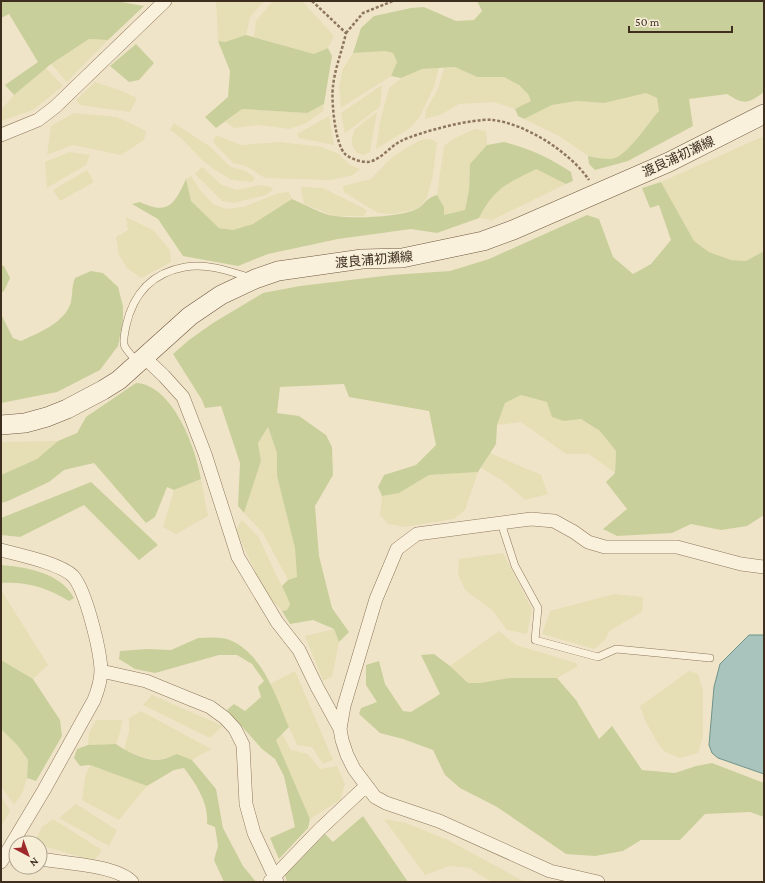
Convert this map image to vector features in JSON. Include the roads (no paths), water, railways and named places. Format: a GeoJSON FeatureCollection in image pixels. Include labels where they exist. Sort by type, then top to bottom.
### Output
{"type":"FeatureCollection","features":[{"type":"Feature","properties":{"kind":"main road","name":"渡良浦初瀬線"},"geometry":{"type":"LineString","coordinates":[[1,425],[25,423],[67,409],[114,384],[190,316],[221,295],[255,279],[278,270],[362,259],[402,258],[483,241],[513,230],[597,192],[669,162],[764,114]]}},
{"type":"Feature","properties":{"kind":"street"},"geometry":{"type":"LineString","coordinates":[[1,135],[38,120],[55,107],[165,1]]}},
{"type":"Feature","properties":{"kind":"street"},"geometry":{"type":"LineString","coordinates":[[141,360],[164,376],[183,397],[205,454],[238,557],[277,622],[299,650],[340,729],[347,755],[366,786],[375,797],[386,803],[439,821],[550,871],[598,882]]}},
{"type":"Feature","properties":{"kind":"street"},"geometry":{"type":"LineString","coordinates":[[340,729],[344,706],[376,599],[397,549],[417,534],[531,519],[554,522],[574,532],[588,542],[605,547],[677,547],[741,564],[764,567]]}},
{"type":"Feature","properties":{"kind":"street"},"geometry":{"type":"LineString","coordinates":[[1,550],[56,566],[72,576],[81,588],[99,650],[101,671],[99,685],[94,700],[21,835]]}},
{"type":"Feature","properties":{"kind":"street"},"geometry":{"type":"LineString","coordinates":[[101,671],[146,681],[210,707],[225,718],[235,729],[243,745],[246,804],[254,833],[273,880],[318,830],[366,786]]}},
{"type":"Feature","properties":{"kind":"street"},"geometry":{"type":"LineString","coordinates":[[48,860],[115,870],[127,876],[132,882]]}},
{"type":"Feature","properties":{"kind":"lane"},"geometry":{"type":"LineString","coordinates":[[141,360],[124,346],[124,334],[132,305],[144,286],[167,272],[186,267],[216,267],[255,279]]}},
{"type":"Feature","properties":{"kind":"lane"},"geometry":{"type":"LineString","coordinates":[[501,523],[515,566],[538,608],[535,640],[598,657],[616,649],[710,658]]}},
{"type":"Feature","properties":{"kind":"water"},"geometry":{"type":"Polygon","coordinates":[[[749,635],[764,635],[764,774],[718,758],[712,753],[709,745],[714,687],[720,664],[749,635]]]}}]}
